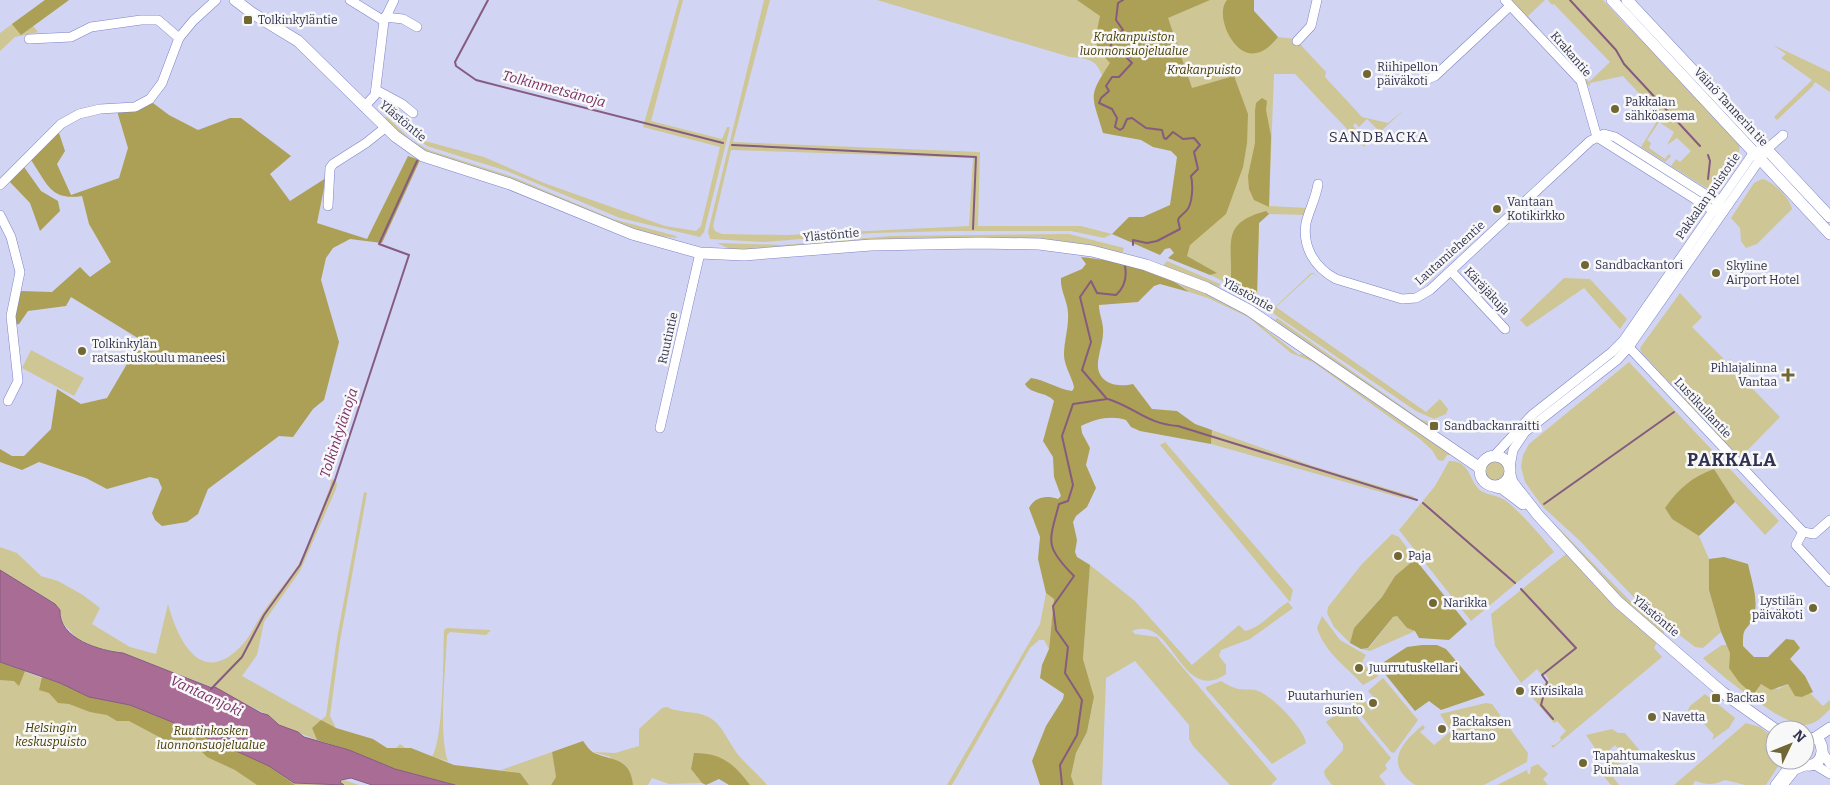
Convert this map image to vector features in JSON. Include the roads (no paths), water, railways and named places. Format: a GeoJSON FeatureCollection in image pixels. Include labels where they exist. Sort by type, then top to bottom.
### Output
{"type":"FeatureCollection","features":[{"type":"Feature","properties":{"kind":"main road","name":"Ylästöntie"},"geometry":{"type":"LineString","coordinates":[[235,0],[252,13],[298,41],[403,144],[423,156],[510,184],[632,234],[700,253],[744,256],[871,245],[1039,244],[1110,255],[1146,265],[1207,288],[1249,310],[1480,468]]}},
{"type":"Feature","properties":{"kind":"main road","name":"Väinö Tannerin tie"},"geometry":{"type":"LineString","coordinates":[[1612,0],[1760,153],[1830,217]]}},
{"type":"Feature","properties":{"kind":"main road","name":"Väinö Tannerin tie"},"geometry":{"type":"LineString","coordinates":[[1627,0],[1830,234]]}},
{"type":"Feature","properties":{"kind":"main road","name":"Ylästöntie"},"geometry":{"type":"LineString","coordinates":[[1451,447],[1473,455],[1492,456]]}},
{"type":"Feature","properties":{"kind":"main road"},"geometry":{"type":"LineString","coordinates":[[1492,456],[1507,461],[1510,471],[1506,482],[1496,487],[1488,485],[1482,480],[1480,468],[1484,460],[1492,456]]}},
{"type":"Feature","properties":{"kind":"main road","name":"Ylästöntie"},"geometry":{"type":"LineString","coordinates":[[1510,471],[1512,482],[1538,515],[1586,569],[1637,619],[1734,701],[1765,722]]}},
{"type":"Feature","properties":{"kind":"main road","name":"Ylästöntie"},"geometry":{"type":"LineString","coordinates":[[1496,487],[1511,494],[1538,515]]}},
{"type":"Feature","properties":{"kind":"main road"},"geometry":{"type":"LineString","coordinates":[[1815,736],[1830,728]]}},
{"type":"Feature","properties":{"kind":"main road"},"geometry":{"type":"LineString","coordinates":[[1815,742],[1827,751],[1822,759],[1815,761]]}},
{"type":"Feature","properties":{"kind":"street"},"geometry":{"type":"LineString","coordinates":[[0,185],[61,124],[79,114],[100,109],[134,107],[150,99],[162,83],[178,38],[193,20],[216,0]]}},
{"type":"Feature","properties":{"kind":"street"},"geometry":{"type":"LineString","coordinates":[[350,0],[385,19],[403,19],[417,27]]}},
{"type":"Feature","properties":{"kind":"street"},"geometry":{"type":"LineString","coordinates":[[364,107],[376,90],[385,19],[394,0]]}},
{"type":"Feature","properties":{"kind":"street"},"geometry":{"type":"LineString","coordinates":[[1297,41],[1311,26],[1317,0]]}},
{"type":"Feature","properties":{"kind":"street"},"geometry":{"type":"LineString","coordinates":[[1423,80],[1435,76],[1507,3]]}},
{"type":"Feature","properties":{"kind":"street","name":"Krakantie"},"geometry":{"type":"LineString","coordinates":[[1507,3],[1581,82],[1597,137]]}},
{"type":"Feature","properties":{"kind":"street"},"geometry":{"type":"LineString","coordinates":[[29,38],[71,37],[91,27],[141,20],[158,20],[178,38]]}},
{"type":"Feature","properties":{"kind":"street"},"geometry":{"type":"LineString","coordinates":[[376,90],[402,104],[413,113]]}},
{"type":"Feature","properties":{"kind":"street"},"geometry":{"type":"LineString","coordinates":[[328,206],[330,168],[386,127]]}},
{"type":"Feature","properties":{"kind":"street","name":"Pakkalan puistotie"},"geometry":{"type":"LineString","coordinates":[[1510,471],[1513,450],[1525,432],[1617,360],[1719,208],[1760,153],[1783,135]]}},
{"type":"Feature","properties":{"kind":"street"},"geometry":{"type":"LineString","coordinates":[[1597,137],[1719,208]]}},
{"type":"Feature","properties":{"kind":"street","name":"Lautamiehentie"},"geometry":{"type":"LineString","coordinates":[[1318,184],[1306,232],[1312,258],[1329,275],[1344,282],[1408,299],[1423,295],[1451,271],[1590,141],[1597,137]]}},
{"type":"Feature","properties":{"kind":"street"},"geometry":{"type":"LineString","coordinates":[[0,215],[10,237],[20,272],[11,316],[18,381],[15,391],[8,401]]}},
{"type":"Feature","properties":{"kind":"street","name":"Ruutintie"},"geometry":{"type":"LineString","coordinates":[[660,428],[700,253]]}},
{"type":"Feature","properties":{"kind":"street","name":"Käräjäkuja"},"geometry":{"type":"LineString","coordinates":[[1451,271],[1505,329]]}},
{"type":"Feature","properties":{"kind":"street","name":"Pakkalan puistotie"},"geometry":{"type":"LineString","coordinates":[[1492,456],[1532,415],[1612,352],[1626,344]]}},
{"type":"Feature","properties":{"kind":"street","name":"Lustikullantie"},"geometry":{"type":"LineString","coordinates":[[1626,344],[1803,532]]}},
{"type":"Feature","properties":{"kind":"street"},"geometry":{"type":"LineString","coordinates":[[1830,520],[1814,534],[1803,532],[1796,545],[1830,582]]}},
{"type":"Feature","properties":{"kind":"street"},"geometry":{"type":"LineString","coordinates":[[1815,767],[1830,774]]}},
{"type":"Feature","properties":{"kind":"street"},"geometry":{"type":"LineString","coordinates":[[1775,785],[1786,770]]}},
{"type":"Feature","properties":{"kind":"street"},"geometry":{"type":"LineString","coordinates":[[1782,785],[1795,770]]}},
{"type":"Feature","properties":{"kind":"water","name":"Vantaanjoki"},"geometry":{"type":"Polygon","coordinates":[[[0,570],[55,604],[60,610],[61,620],[66,629],[82,642],[104,650],[123,653],[212,688],[215,687],[261,713],[268,715],[279,725],[298,732],[304,737],[349,750],[395,769],[455,785],[372,785],[351,778],[341,780],[340,782],[344,785],[294,783],[269,766],[172,722],[130,705],[89,697],[60,683],[0,662],[0,570]]]}},
{"type":"Feature","properties":{"kind":"waterway","name":"Tolkinmetsänoja"},"geometry":{"type":"LineString","coordinates":[[488,0],[455,62],[456,66],[476,80],[723,143]]}},
{"type":"Feature","properties":{"kind":"waterway"},"geometry":{"type":"LineString","coordinates":[[1123,0],[1118,3],[1116,20],[1123,30],[1114,38],[1109,49],[1112,54],[1122,53],[1132,63],[1119,77],[1112,77],[1106,86],[1109,91],[1101,98],[1099,103],[1112,109],[1117,118],[1115,127],[1120,130],[1127,119],[1132,118],[1146,128],[1162,130],[1166,139],[1173,132],[1183,139],[1194,138],[1200,145],[1194,152],[1198,169],[1191,176],[1191,199],[1188,208],[1178,220],[1180,229],[1157,241],[1147,243],[1133,240],[1133,245]]}},
{"type":"Feature","properties":{"kind":"waterway"},"geometry":{"type":"LineString","coordinates":[[1570,0],[1616,50],[1624,64],[1700,146]]}},
{"type":"Feature","properties":{"kind":"waterway","name":"Tolkinmetsänoja"},"geometry":{"type":"LineString","coordinates":[[732,145],[976,157],[973,229]]}},
{"type":"Feature","properties":{"kind":"waterway"},"geometry":{"type":"LineString","coordinates":[[1708,155],[1710,161],[1708,179]]}},
{"type":"Feature","properties":{"kind":"waterway","name":"Tolkinkylänoja"},"geometry":{"type":"LineString","coordinates":[[211,689],[242,657],[264,615],[300,565],[335,480],[409,255],[379,244],[417,161]]}},
{"type":"Feature","properties":{"kind":"waterway"},"geometry":{"type":"LineString","coordinates":[[1062,785],[1060,765],[1077,735],[1082,700],[1065,673],[1068,647],[1056,630],[1053,606],[1074,576],[1053,550],[1051,536],[1059,504],[1068,501],[1073,485],[1062,436],[1073,404],[1107,399],[1082,370],[1091,342],[1080,297],[1091,281],[1097,293],[1116,295],[1125,282],[1125,266]]}},
{"type":"Feature","properties":{"kind":"waterway"},"geometry":{"type":"LineString","coordinates":[[1108,399],[1167,425],[1178,426],[1417,500]]}},
{"type":"Feature","properties":{"kind":"waterway"},"geometry":{"type":"LineString","coordinates":[[1544,504],[1674,412]]}},
{"type":"Feature","properties":{"kind":"waterway"},"geometry":{"type":"LineString","coordinates":[[1423,503],[1515,583]]}},
{"type":"Feature","properties":{"kind":"waterway"},"geometry":{"type":"LineString","coordinates":[[1521,589],[1576,648],[1542,675],[1547,682],[1541,705],[1553,719]]}},
{"type":"Feature","properties":{"kind":"place","name":"Tolkinkyläntie"},"geometry":{"type":"Point","coordinates":[248,20]}},
{"type":"Feature","properties":{"kind":"place","name":"Riihipellon päiväkoti"},"geometry":{"type":"Point","coordinates":[1367,74]}},
{"type":"Feature","properties":{"kind":"place","name":"Pakkalan sähköasema"},"geometry":{"type":"Point","coordinates":[1615,109]}},
{"type":"Feature","properties":{"kind":"place","name":"Vantaan Kotikirkko"},"geometry":{"type":"Point","coordinates":[1497,209]}},
{"type":"Feature","properties":{"kind":"place","name":"Sandbackantori"},"geometry":{"type":"Point","coordinates":[1585,265]}},
{"type":"Feature","properties":{"kind":"place","name":"Skyline Airport Hotel"},"geometry":{"type":"Point","coordinates":[1716,273]}},
{"type":"Feature","properties":{"kind":"place","name":"Tolkinkylän ratsastuskoulu maneesi"},"geometry":{"type":"Point","coordinates":[82,351]}},
{"type":"Feature","properties":{"kind":"place","name":"Pihlajalinna Vantaa"},"geometry":{"type":"Point","coordinates":[1788,375]}},
{"type":"Feature","properties":{"kind":"place","name":"Sandbackanraitti"},"geometry":{"type":"Point","coordinates":[1434,426]}},
{"type":"Feature","properties":{"kind":"place","name":"Paja"},"geometry":{"type":"Point","coordinates":[1398,556]}},
{"type":"Feature","properties":{"kind":"place","name":"Narikka"},"geometry":{"type":"Point","coordinates":[1433,603]}},
{"type":"Feature","properties":{"kind":"place","name":"Lystilän päiväkoti"},"geometry":{"type":"Point","coordinates":[1813,608]}},
{"type":"Feature","properties":{"kind":"place","name":"Juurrutuskellari"},"geometry":{"type":"Point","coordinates":[1359,668]}},
{"type":"Feature","properties":{"kind":"place","name":"Kivisikala"},"geometry":{"type":"Point","coordinates":[1520,691]}},
{"type":"Feature","properties":{"kind":"place","name":"Backas"},"geometry":{"type":"Point","coordinates":[1716,698]}},
{"type":"Feature","properties":{"kind":"place","name":"Puutarhurien asunto"},"geometry":{"type":"Point","coordinates":[1373,703]}},
{"type":"Feature","properties":{"kind":"place","name":"Navetta"},"geometry":{"type":"Point","coordinates":[1652,717]}},
{"type":"Feature","properties":{"kind":"place","name":"Backaksen kartano"},"geometry":{"type":"Point","coordinates":[1442,729]}},
{"type":"Feature","properties":{"kind":"place","name":"Tapahtumakeskus Puimala"},"geometry":{"type":"Point","coordinates":[1583,763]}},
{"type":"Feature","properties":{"kind":"district","name":"SANDBACKA"},"geometry":{"type":"Point","coordinates":[1379,137]}},
{"type":"Feature","properties":{"kind":"district","name":"PAKKALA"},"geometry":{"type":"Point","coordinates":[1732,460]}},
{"type":"Feature","properties":{"kind":"park label","name":"Krakanpuiston luonnonsuojelualue"},"geometry":{"type":"Point","coordinates":[1134,44]}},
{"type":"Feature","properties":{"kind":"park label","name":"Krakanpuisto"},"geometry":{"type":"Point","coordinates":[1204,70]}},
{"type":"Feature","properties":{"kind":"park label","name":"Helsingin keskuspuisto"},"geometry":{"type":"Point","coordinates":[51,735]}},
{"type":"Feature","properties":{"kind":"park label","name":"Ruutinkosken luonnonsuojelualue"},"geometry":{"type":"Point","coordinates":[211,738]}}]}
